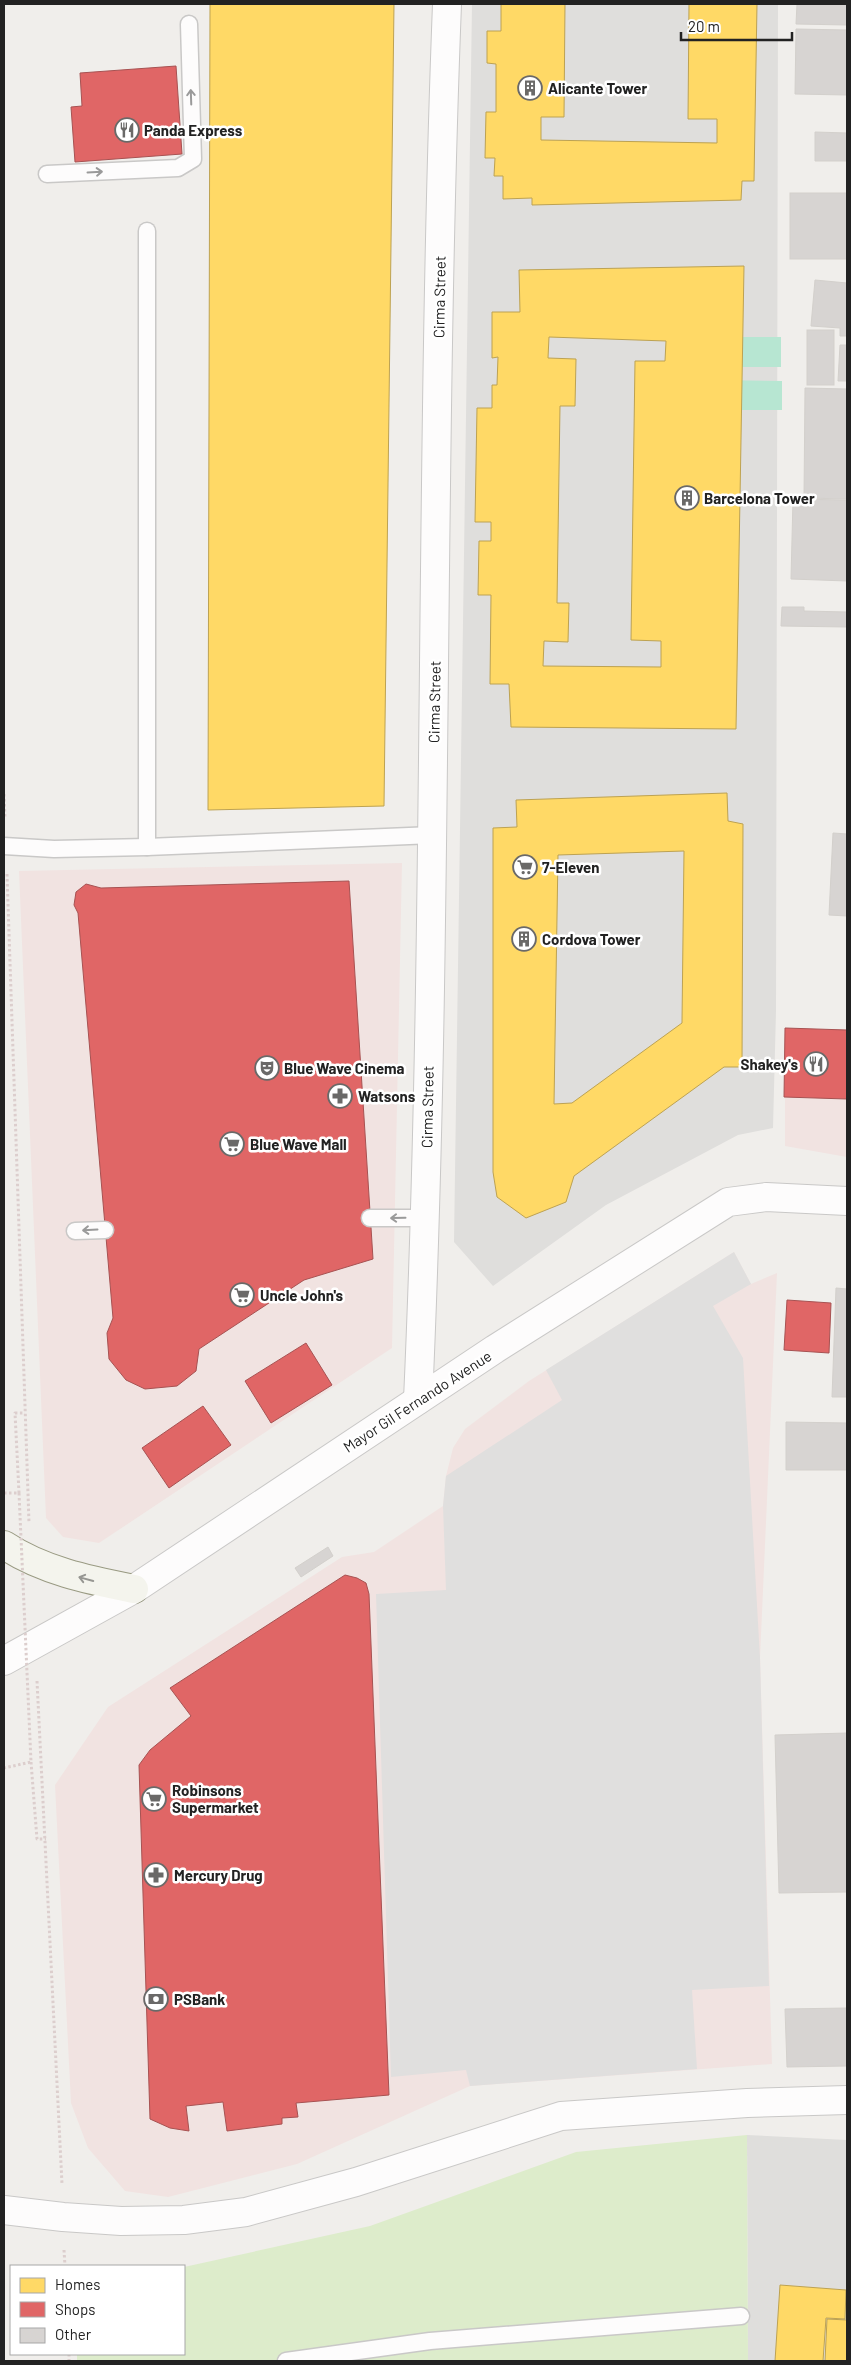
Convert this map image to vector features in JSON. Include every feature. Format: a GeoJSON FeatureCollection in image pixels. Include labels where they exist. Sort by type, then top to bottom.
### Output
{"type":"FeatureCollection","features":[{"type":"Feature","properties":{"kind":"main road"},"geometry":{"type":"LineString","coordinates":[[4,1545],[31,1562],[88,1580],[134,1589]]}},
{"type":"Feature","properties":{"kind":"street","name":"Cirma Street"},"geometry":{"type":"LineString","coordinates":[[418,1400],[425,1218],[433,835],[441,157],[447,4]]}},
{"type":"Feature","properties":{"kind":"street","name":"Mayor Gil Fernando Avenue"},"geometry":{"type":"LineString","coordinates":[[4,1661],[134,1589],[418,1400],[728,1202],[766,1197],[847,1201]]}},
{"type":"Feature","properties":{"kind":"street"},"geometry":{"type":"LineString","coordinates":[[4,2210],[120,2221],[184,2220],[246,2212],[356,2182],[561,2116],[747,2103],[847,2100]]}},
{"type":"Feature","properties":{"kind":"lane"},"geometry":{"type":"LineString","coordinates":[[47,174],[178,168],[193,159],[189,24]]}},
{"type":"Feature","properties":{"kind":"lane"},"geometry":{"type":"LineString","coordinates":[[147,231],[147,847]]}},
{"type":"Feature","properties":{"kind":"lane"},"geometry":{"type":"LineString","coordinates":[[5,846],[54,849],[147,847],[433,835]]}},
{"type":"Feature","properties":{"kind":"lane"},"geometry":{"type":"LineString","coordinates":[[370,1218],[425,1218]]}},
{"type":"Feature","properties":{"kind":"lane"},"geometry":{"type":"LineString","coordinates":[[75,1231],[106,1230]]}},
{"type":"Feature","properties":{"kind":"lane"},"geometry":{"type":"LineString","coordinates":[[286,2361],[430,2341],[741,2316]]}},
{"type":"Feature","properties":{"kind":"path"},"geometry":{"type":"LineString","coordinates":[[4,794],[26,1413],[15,1414],[31,1762],[38,1840],[46,1839],[62,2177]]}},
{"type":"Feature","properties":{"kind":"path"},"geometry":{"type":"LineString","coordinates":[[4,1493],[19,1493]]}},
{"type":"Feature","properties":{"kind":"path"},"geometry":{"type":"LineString","coordinates":[[4,1768],[31,1762]]}},
{"type":"Feature","properties":{"kind":"path"},"geometry":{"type":"LineString","coordinates":[[64,2242],[65,2265]]}},
{"type":"Feature","properties":{"kind":"shaded area"},"geometry":{"type":"Polygon","coordinates":[[[472,4],[778,4],[776,1011],[773,1128],[738,1135],[606,1205],[493,1286],[454,1242],[472,4]]]}},
{"type":"Feature","properties":{"kind":"shaded area"},"geometry":{"type":"Polygon","coordinates":[[[402,863],[392,1348],[99,1543],[63,1537],[46,1518],[19,871],[402,863]]]}},
{"type":"Feature","properties":{"kind":"shaded area"},"geometry":{"type":"Polygon","coordinates":[[[785,1028],[847,1030],[847,1157],[785,1146],[785,1028]]]}},
{"type":"Feature","properties":{"kind":"shaded area"},"geometry":{"type":"Polygon","coordinates":[[[734,1252],[751,1284],[777,1273],[760,1658],[772,2064],[470,2086],[297,2164],[168,2197],[125,2191],[88,2148],[71,2103],[55,1785],[108,1707],[342,1557],[374,1552],[443,1506],[446,1476],[453,1448],[465,1429],[529,1381],[734,1252]]]}},
{"type":"Feature","properties":{"kind":"shaded area"},"geometry":{"type":"Polygon","coordinates":[[[734,1252],[751,1284],[713,1306],[743,1358],[760,1658],[769,1986],[692,1990],[697,2069],[470,2086],[466,2070],[391,2077],[376,1594],[446,1590],[443,1506],[446,1476],[562,1400],[546,1370],[734,1252]]]}},
{"type":"Feature","properties":{"kind":"shaded area"},"geometry":{"type":"Polygon","coordinates":[[[747,2135],[847,2140],[847,2361],[748,2361],[747,2135]]]}},
{"type":"Feature","properties":{"kind":"green space"},"geometry":{"type":"Polygon","coordinates":[[[715,337],[781,337],[781,367],[715,367],[715,337]]]}},
{"type":"Feature","properties":{"kind":"green space"},"geometry":{"type":"Polygon","coordinates":[[[715,380],[782,381],[782,410],[715,410],[715,380]]]}},
{"type":"Feature","properties":{"kind":"green space"},"geometry":{"type":"Polygon","coordinates":[[[747,2135],[748,2361],[77,2361],[77,2355],[185,2355],[185,2267],[370,2226],[576,2152],[747,2135]]]}},
{"type":"Feature","properties":{"kind":"building: Homes"},"geometry":{"type":"Polygon","coordinates":[[[210,4],[394,4],[384,806],[208,810],[210,4]]]}},
{"type":"Feature","properties":{"kind":"building: Homes","name":"Alicante Tower"},"geometry":{"type":"Polygon","coordinates":[[[501,4],[565,4],[564,117],[541,117],[541,140],[717,143],[717,119],[688,119],[689,4],[757,4],[754,181],[742,181],[741,200],[532,205],[532,198],[503,199],[503,176],[494,176],[495,158],[485,158],[486,112],[496,112],[496,64],[487,63],[487,31],[501,31],[501,4]]]}},
{"type":"Feature","properties":{"kind":"building: Homes","name":"Barcelona Tower"},"geometry":{"type":"Polygon","coordinates":[[[744,266],[736,729],[511,727],[509,684],[490,684],[491,595],[478,595],[479,541],[491,541],[491,522],[475,522],[477,408],[492,408],[492,385],[497,385],[498,357],[492,358],[492,312],[520,312],[519,270],[744,266]],[[549,337],[548,358],[576,359],[575,406],[560,406],[557,603],[569,603],[568,642],[544,641],[543,666],[661,667],[661,641],[631,640],[635,361],[665,361],[666,341],[549,337]]]}},
{"type":"Feature","properties":{"kind":"building: Homes","name":"Cordova Tower"},"geometry":{"type":"Polygon","coordinates":[[[727,793],[728,821],[743,824],[742,1067],[724,1067],[574,1176],[566,1202],[526,1218],[497,1197],[493,1172],[493,828],[517,827],[516,800],[727,793]],[[684,851],[558,855],[554,1104],[572,1103],[682,1023],[684,851]]]}},
{"type":"Feature","properties":{"kind":"building: Homes"},"geometry":{"type":"Polygon","coordinates":[[[780,2285],[846,2290],[845,2319],[826,2318],[823,2361],[775,2361],[780,2285]]]}},
{"type":"Feature","properties":{"kind":"building: Homes"},"geometry":{"type":"Polygon","coordinates":[[[827,2319],[847,2320],[847,2361],[825,2361],[827,2319]]]}},
{"type":"Feature","properties":{"kind":"building: Shops","name":"Panda Express"},"geometry":{"type":"Polygon","coordinates":[[[176,66],[182,154],[75,162],[71,107],[82,106],[80,73],[176,66]]]}},
{"type":"Feature","properties":{"kind":"building: Shops","name":"Blue Wave Mall"},"geometry":{"type":"Polygon","coordinates":[[[349,881],[373,1259],[304,1280],[199,1349],[196,1371],[177,1386],[145,1389],[126,1380],[109,1359],[107,1333],[113,1318],[78,913],[74,905],[76,892],[86,884],[101,888],[349,881]]]}},
{"type":"Feature","properties":{"kind":"building: Shops","name":"Shakey's"},"geometry":{"type":"Polygon","coordinates":[[[785,1028],[847,1030],[847,1099],[784,1097],[785,1028]]]}},
{"type":"Feature","properties":{"kind":"building: Shops"},"geometry":{"type":"Polygon","coordinates":[[[787,1300],[831,1303],[829,1353],[784,1350],[787,1300]]]}},
{"type":"Feature","properties":{"kind":"building: Shops"},"geometry":{"type":"Polygon","coordinates":[[[306,1343],[332,1385],[271,1423],[245,1381],[306,1343]]]}},
{"type":"Feature","properties":{"kind":"building: Shops"},"geometry":{"type":"Polygon","coordinates":[[[203,1406],[231,1445],[169,1488],[142,1448],[203,1406]]]}},
{"type":"Feature","properties":{"kind":"building: Shops"},"geometry":{"type":"Polygon","coordinates":[[[345,1575],[366,1583],[369,1594],[389,2095],[296,2103],[298,2117],[282,2118],[282,2124],[227,2131],[223,2102],[186,2106],[189,2131],[170,2128],[150,2119],[139,1765],[150,1750],[191,1716],[170,1688],[345,1575]]]}},
{"type":"Feature","properties":{"kind":"building: Other"},"geometry":{"type":"Polygon","coordinates":[[[797,4],[847,4],[847,25],[796,24],[797,4]]]}},
{"type":"Feature","properties":{"kind":"building: Other"},"geometry":{"type":"Polygon","coordinates":[[[796,29],[847,30],[847,95],[795,94],[796,29]]]}},
{"type":"Feature","properties":{"kind":"building: Other"},"geometry":{"type":"Polygon","coordinates":[[[815,132],[847,133],[847,161],[815,161],[815,132]]]}},
{"type":"Feature","properties":{"kind":"building: Other"},"geometry":{"type":"Polygon","coordinates":[[[790,193],[847,193],[847,259],[790,259],[790,193]]]}},
{"type":"Feature","properties":{"kind":"building: Other"},"geometry":{"type":"Polygon","coordinates":[[[815,280],[847,283],[847,336],[840,336],[840,328],[811,326],[815,280]]]}},
{"type":"Feature","properties":{"kind":"building: Other"},"geometry":{"type":"Polygon","coordinates":[[[807,330],[834,330],[834,385],[807,385],[807,330]]]}},
{"type":"Feature","properties":{"kind":"building: Other"},"geometry":{"type":"Polygon","coordinates":[[[840,345],[847,345],[847,381],[838,381],[840,345]]]}},
{"type":"Feature","properties":{"kind":"building: Other"},"geometry":{"type":"Polygon","coordinates":[[[805,388],[847,389],[847,499],[804,498],[805,388]]]}},
{"type":"Feature","properties":{"kind":"building: Other"},"geometry":{"type":"Polygon","coordinates":[[[793,499],[847,500],[847,581],[791,579],[793,499]]]}},
{"type":"Feature","properties":{"kind":"building: Other"},"geometry":{"type":"Polygon","coordinates":[[[782,607],[804,607],[804,611],[847,612],[847,627],[781,626],[782,607]]]}},
{"type":"Feature","properties":{"kind":"building: Other"},"geometry":{"type":"Polygon","coordinates":[[[833,833],[847,834],[847,916],[829,915],[833,833]]]}},
{"type":"Feature","properties":{"kind":"building: Other"},"geometry":{"type":"Polygon","coordinates":[[[836,1288],[847,1289],[847,1397],[832,1397],[836,1288]]]}},
{"type":"Feature","properties":{"kind":"building: Other"},"geometry":{"type":"Polygon","coordinates":[[[786,1422],[847,1423],[847,1470],[786,1470],[786,1422]]]}},
{"type":"Feature","properties":{"kind":"building: Other"},"geometry":{"type":"Polygon","coordinates":[[[328,1547],[333,1556],[301,1577],[295,1568],[328,1547]]]}},
{"type":"Feature","properties":{"kind":"building: Other"},"geometry":{"type":"Polygon","coordinates":[[[847,1733],[847,1892],[779,1893],[775,1735],[847,1733]]]}},
{"type":"Feature","properties":{"kind":"building: Other"},"geometry":{"type":"Polygon","coordinates":[[[847,2008],[847,2066],[787,2067],[785,2009],[847,2008]]]}},
{"type":"Feature","properties":{"kind":"place","name":"Alicante Tower"},"geometry":{"type":"Point","coordinates":[530,88]}},
{"type":"Feature","properties":{"kind":"place","name":"Panda Express"},"geometry":{"type":"Point","coordinates":[127,130]}},
{"type":"Feature","properties":{"kind":"place","name":"Barcelona Tower"},"geometry":{"type":"Point","coordinates":[687,498]}},
{"type":"Feature","properties":{"kind":"place","name":"7-Eleven"},"geometry":{"type":"Point","coordinates":[525,867]}},
{"type":"Feature","properties":{"kind":"place","name":"Cordova Tower"},"geometry":{"type":"Point","coordinates":[524,939]}},
{"type":"Feature","properties":{"kind":"place","name":"Shakey's"},"geometry":{"type":"Point","coordinates":[816,1064]}},
{"type":"Feature","properties":{"kind":"place","name":"Blue Wave Cinema"},"geometry":{"type":"Point","coordinates":[267,1068]}},
{"type":"Feature","properties":{"kind":"place","name":"Watsons"},"geometry":{"type":"Point","coordinates":[340,1096]}},
{"type":"Feature","properties":{"kind":"place","name":"Blue Wave Mall"},"geometry":{"type":"Point","coordinates":[232,1144]}},
{"type":"Feature","properties":{"kind":"place","name":"Uncle John's"},"geometry":{"type":"Point","coordinates":[242,1295]}},
{"type":"Feature","properties":{"kind":"place","name":"Robinsons Supermarket"},"geometry":{"type":"Point","coordinates":[154,1799]}},
{"type":"Feature","properties":{"kind":"place","name":"Mercury Drug"},"geometry":{"type":"Point","coordinates":[156,1875]}},
{"type":"Feature","properties":{"kind":"place","name":"PSBank"},"geometry":{"type":"Point","coordinates":[156,1999]}}]}
